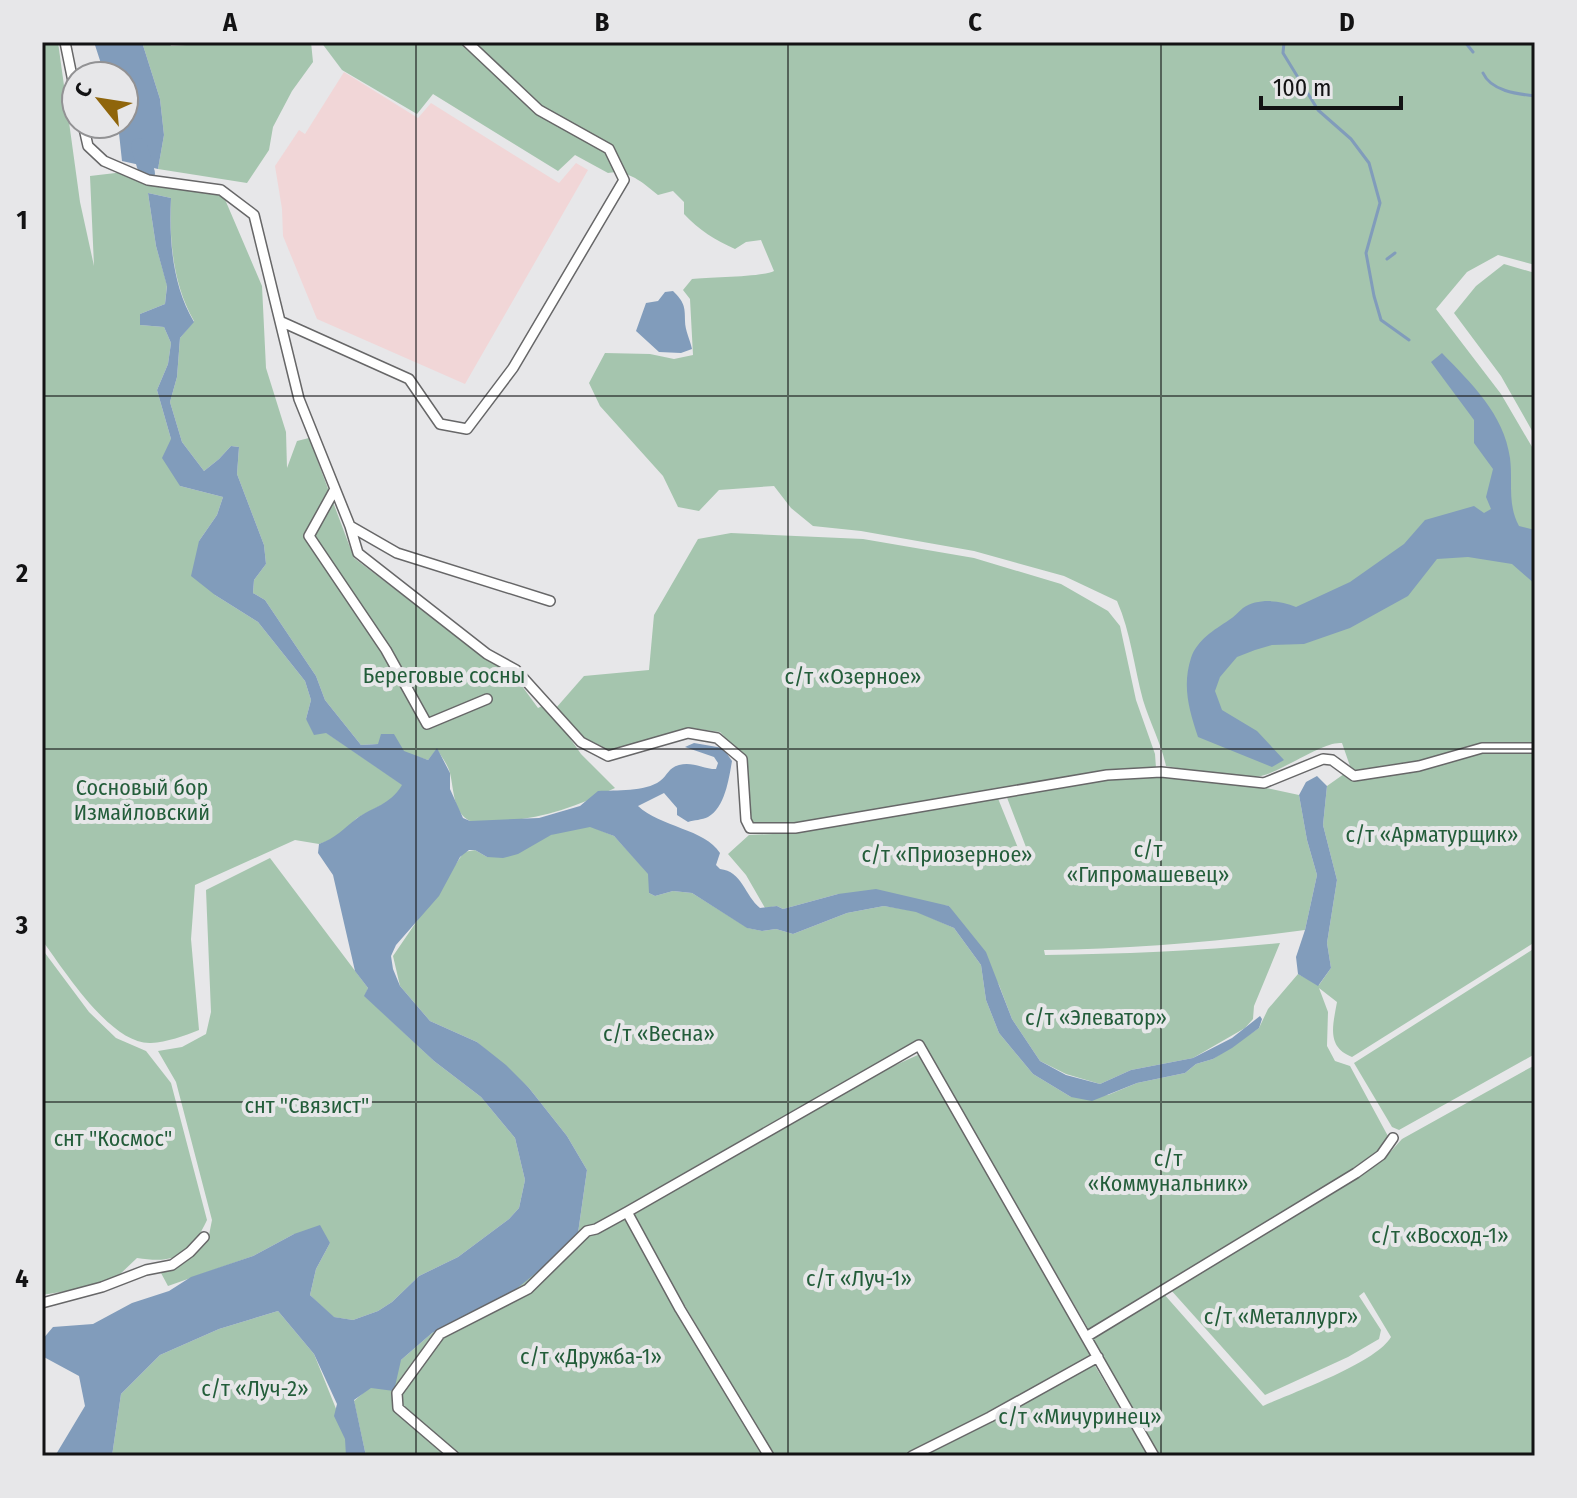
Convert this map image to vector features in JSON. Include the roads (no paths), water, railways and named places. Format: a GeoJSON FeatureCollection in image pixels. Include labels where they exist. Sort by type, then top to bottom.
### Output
{"type":"FeatureCollection","features":[{"type":"Feature","properties":{"kind":"street"},"geometry":{"type":"LineString","coordinates":[[282,322],[409,379],[440,424],[467,429],[513,368],[624,180],[609,149],[539,110],[467,42]]}},
{"type":"Feature","properties":{"kind":"street"},"geometry":{"type":"LineString","coordinates":[[87,140],[88,146],[104,161],[148,180],[221,190],[254,215],[299,399],[358,553],[487,654],[516,670],[581,742],[608,756],[688,733],[717,738],[742,759],[746,820],[750,828],[795,828],[1107,775],[1161,772],[1264,783],[1323,759],[1332,760],[1354,776],[1419,766],[1482,748],[1535,748]]}},
{"type":"Feature","properties":{"kind":"street"},"geometry":{"type":"LineString","coordinates":[[335,489],[309,536],[386,650],[427,724],[487,699]]}},
{"type":"Feature","properties":{"kind":"street"},"geometry":{"type":"LineString","coordinates":[[350,526],[397,553],[550,601]]}},
{"type":"Feature","properties":{"kind":"street"},"geometry":{"type":"LineString","coordinates":[[454,1456],[398,1408],[397,1393],[440,1334],[528,1289],[587,1231],[627,1212],[919,1045],[1154,1456]]}},
{"type":"Feature","properties":{"kind":"street"},"geometry":{"type":"LineString","coordinates":[[1086,1337],[1356,1173],[1381,1155],[1393,1138]]}},
{"type":"Feature","properties":{"kind":"street"},"geometry":{"type":"LineString","coordinates":[[627,1212],[680,1309],[769,1456]]}},
{"type":"Feature","properties":{"kind":"street"},"geometry":{"type":"LineString","coordinates":[[42,1303],[102,1287],[146,1270],[172,1265],[204,1237]]}},
{"type":"Feature","properties":{"kind":"street"},"geometry":{"type":"LineString","coordinates":[[912,1456],[1098,1357]]}},
{"type":"Feature","properties":{"kind":"water"},"geometry":{"type":"Polygon","coordinates":[[[94,42],[142,42],[160,99],[164,135],[158,169],[122,161],[120,140],[140,140],[140,60],[100,60],[94,42]]]}},
{"type":"Feature","properties":{"kind":"water"},"geometry":{"type":"Polygon","coordinates":[[[148,193],[171,198],[174,262],[181,293],[194,322],[180,338],[177,377],[170,402],[182,442],[204,471],[231,446],[239,447],[237,474],[264,545],[266,564],[254,580],[253,593],[265,600],[316,676],[325,700],[361,745],[378,744],[381,734],[394,734],[404,751],[428,760],[437,748],[450,773],[450,789],[463,818],[470,821],[539,818],[580,806],[598,791],[630,790],[654,785],[679,765],[716,769],[718,763],[714,757],[685,747],[694,743],[723,748],[732,761],[725,792],[714,813],[688,822],[677,815],[677,808],[664,793],[638,806],[713,845],[720,853],[716,865],[733,874],[760,908],[777,906],[783,909],[838,894],[876,889],[949,906],[986,952],[1012,1019],[1040,1061],[1066,1075],[1100,1084],[1131,1070],[1193,1058],[1232,1038],[1260,1016],[1259,1028],[1232,1048],[1196,1064],[1185,1073],[1137,1083],[1092,1101],[1071,1097],[1033,1074],[999,1033],[986,1000],[981,965],[954,928],[916,912],[884,906],[847,913],[793,934],[776,929],[762,931],[747,928],[692,893],[673,891],[655,896],[649,893],[648,874],[614,836],[590,827],[551,835],[518,854],[503,858],[487,857],[469,850],[460,857],[439,896],[396,945],[391,956],[393,969],[400,986],[430,1021],[477,1042],[506,1065],[529,1088],[567,1136],[587,1170],[578,1233],[552,1260],[510,1294],[432,1333],[401,1360],[394,1391],[371,1388],[354,1400],[366,1456],[346,1456],[345,1439],[334,1416],[337,1404],[314,1354],[278,1311],[219,1329],[160,1355],[121,1394],[112,1456],[55,1456],[85,1406],[79,1376],[42,1356],[42,1340],[53,1327],[93,1324],[132,1303],[169,1291],[191,1277],[253,1256],[294,1234],[320,1225],[330,1243],[316,1269],[310,1295],[334,1317],[353,1320],[392,1302],[419,1276],[458,1257],[509,1219],[519,1208],[525,1180],[515,1138],[481,1097],[434,1061],[364,996],[368,988],[355,971],[333,875],[318,853],[319,844],[387,801],[402,785],[326,733],[314,735],[306,719],[311,700],[305,681],[258,622],[191,576],[199,541],[217,515],[223,497],[180,486],[162,458],[171,439],[157,390],[168,364],[171,343],[164,327],[140,325],[140,314],[165,304],[167,286],[156,246],[148,193]]]}},
{"type":"Feature","properties":{"kind":"water"},"geometry":{"type":"Polygon","coordinates":[[[673,291],[683,304],[692,349],[681,353],[659,352],[636,331],[646,303],[658,301],[665,292],[673,291]]]}},
{"type":"Feature","properties":{"kind":"water"},"geometry":{"type":"Polygon","coordinates":[[[1442,353],[1485,400],[1501,427],[1510,458],[1515,518],[1519,526],[1535,530],[1535,584],[1512,564],[1468,557],[1437,559],[1408,596],[1350,628],[1304,644],[1272,645],[1255,650],[1237,657],[1220,677],[1215,691],[1222,710],[1257,731],[1284,760],[1272,767],[1198,737],[1188,698],[1188,668],[1197,646],[1212,632],[1249,605],[1269,601],[1296,607],[1350,582],[1404,544],[1425,520],[1474,506],[1484,513],[1491,509],[1486,497],[1493,469],[1474,443],[1474,420],[1431,362],[1442,353]]]}},
{"type":"Feature","properties":{"kind":"water"},"geometry":{"type":"Polygon","coordinates":[[[1317,776],[1327,786],[1323,825],[1337,880],[1327,943],[1331,968],[1318,986],[1298,974],[1296,957],[1317,875],[1299,795],[1306,782],[1317,776]]]}},
{"type":"Feature","properties":{"kind":"waterway"},"geometry":{"type":"LineString","coordinates":[[1284,42],[1283,53],[1318,110],[1351,139],[1369,163],[1380,203],[1366,253],[1374,296],[1381,320],[1409,340]]}},
{"type":"Feature","properties":{"kind":"waterway"},"geometry":{"type":"LineString","coordinates":[[1465,42],[1473,52]]}},
{"type":"Feature","properties":{"kind":"waterway"},"geometry":{"type":"LineString","coordinates":[[1483,73],[1498,88],[1535,96]]}},
{"type":"Feature","properties":{"kind":"waterway"},"geometry":{"type":"LineString","coordinates":[[139,146],[147,173]]}},
{"type":"Feature","properties":{"kind":"waterway"},"geometry":{"type":"LineString","coordinates":[[1387,259],[1395,253]]}},
{"type":"Feature","properties":{"kind":"park label","name":"Береговые сосны"},"geometry":{"type":"Point","coordinates":[444,675]}},
{"type":"Feature","properties":{"kind":"park label","name":"с/т «Озерное»"},"geometry":{"type":"Point","coordinates":[853,676]}},
{"type":"Feature","properties":{"kind":"park label","name":"Сосновый бор Измайловский"},"geometry":{"type":"Point","coordinates":[142,800]}},
{"type":"Feature","properties":{"kind":"park label","name":"с/т «Арматурщик»"},"geometry":{"type":"Point","coordinates":[1432,834]}},
{"type":"Feature","properties":{"kind":"park label","name":"с/т «Приозерное»"},"geometry":{"type":"Point","coordinates":[947,854]}},
{"type":"Feature","properties":{"kind":"park label","name":"с/т «Гипромашевец»"},"geometry":{"type":"Point","coordinates":[1148,862]}},
{"type":"Feature","properties":{"kind":"park label","name":"с/т «Элеватор»"},"geometry":{"type":"Point","coordinates":[1096,1017]}},
{"type":"Feature","properties":{"kind":"park label","name":"с/т «Весна»"},"geometry":{"type":"Point","coordinates":[659,1033]}},
{"type":"Feature","properties":{"kind":"park label","name":"снт \"Связист\""},"geometry":{"type":"Point","coordinates":[307,1105]}},
{"type":"Feature","properties":{"kind":"park label","name":"снт \"Космос\""},"geometry":{"type":"Point","coordinates":[113,1138]}},
{"type":"Feature","properties":{"kind":"park label","name":"с/т «Коммунальник»"},"geometry":{"type":"Point","coordinates":[1168,1170]}},
{"type":"Feature","properties":{"kind":"park label","name":"с/т «Восход-1»"},"geometry":{"type":"Point","coordinates":[1440,1235]}},
{"type":"Feature","properties":{"kind":"park label","name":"с/т «Луч-1»"},"geometry":{"type":"Point","coordinates":[859,1278]}},
{"type":"Feature","properties":{"kind":"park label","name":"с/т «Металлург»"},"geometry":{"type":"Point","coordinates":[1281,1316]}},
{"type":"Feature","properties":{"kind":"park label","name":"с/т «Дружба-1»"},"geometry":{"type":"Point","coordinates":[591,1356]}},
{"type":"Feature","properties":{"kind":"park label","name":"с/т «Луч-2»"},"geometry":{"type":"Point","coordinates":[255,1388]}},
{"type":"Feature","properties":{"kind":"park label","name":"с/т «Мичуринец»"},"geometry":{"type":"Point","coordinates":[1080,1416]}}]}
